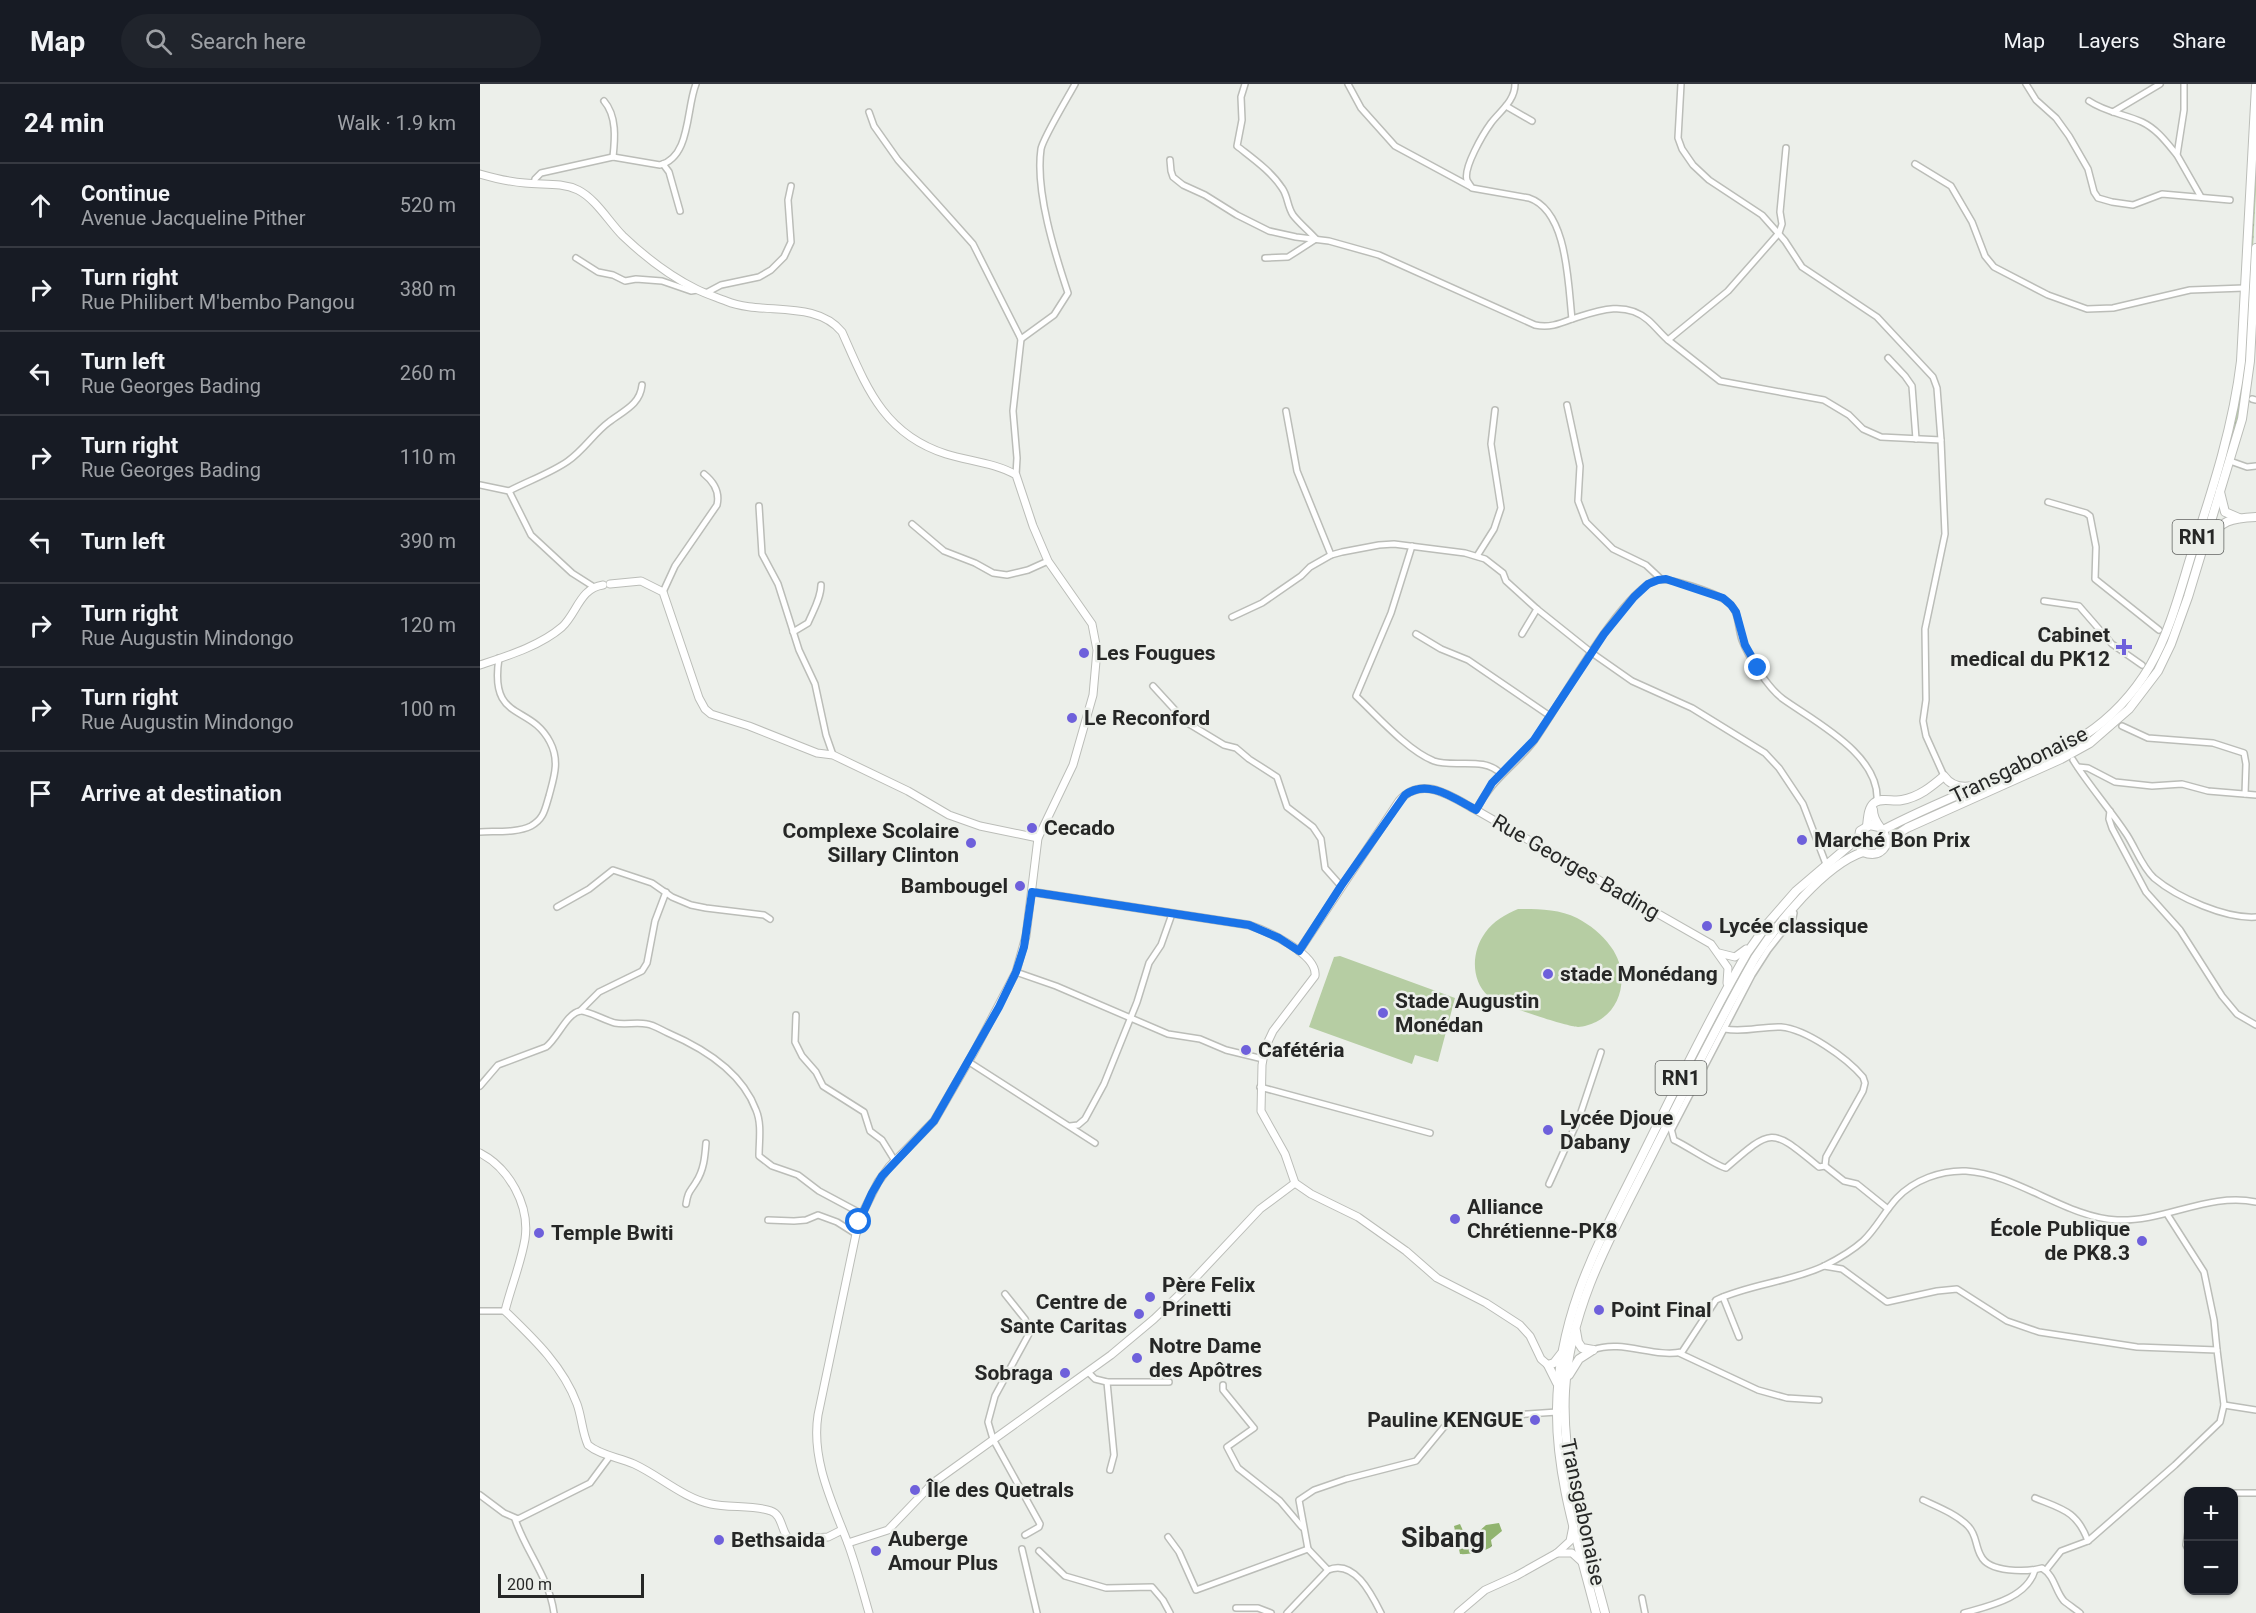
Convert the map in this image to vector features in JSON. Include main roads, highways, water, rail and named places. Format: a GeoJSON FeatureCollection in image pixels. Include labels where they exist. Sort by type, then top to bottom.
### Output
{"type":"FeatureCollection","features":[{"type":"Feature","properties":{"kind":"highway","name":"Transgabonaise"},"geometry":{"type":"LineString","coordinates":[[1881,828],[2064,748],[2097,727],[2129,696],[2158,651],[2193,553],[2230,430],[2241,361],[2256,86]]}},
{"type":"Feature","properties":{"kind":"highway","name":"Transgabonaise"},"geometry":{"type":"LineString","coordinates":[[1887,841],[1892,836],[1918,823],[2061,759],[2090,742],[2121,718],[2158,671],[2181,619],[2242,419],[2247,383],[2256,248]]}},
{"type":"Feature","properties":{"kind":"highway"},"geometry":{"type":"LineString","coordinates":[[1867,826],[1870,808],[1877,802],[1901,800],[1914,796],[1925,791],[1944,776],[1950,783],[1963,788],[1989,782]]}},
{"type":"Feature","properties":{"kind":"highway"},"geometry":{"type":"LineString","coordinates":[[1877,802],[1873,815],[1887,841]]}},
{"type":"Feature","properties":{"kind":"highway","name":"RN1"},"geometry":{"type":"LineString","coordinates":[[1557,1384],[1574,1302],[1587,1267],[1719,1003],[1760,933],[1796,891],[1857,838],[1860,831],[1867,826],[1881,828]]}},
{"type":"Feature","properties":{"kind":"highway"},"geometry":{"type":"LineString","coordinates":[[1857,838],[1863,852]]}},
{"type":"Feature","properties":{"kind":"highway","name":"RN1"},"geometry":{"type":"LineString","coordinates":[[1863,852],[1879,853],[1887,841]]}},
{"type":"Feature","properties":{"kind":"highway","name":"Transgabonaise"},"geometry":{"type":"LineString","coordinates":[[1605,1613],[1571,1477],[1565,1426],[1567,1378],[1576,1327],[1586,1293],[1602,1255],[1697,1077],[1755,958],[1791,910],[1827,874],[1846,860],[1863,852]]}},
{"type":"Feature","properties":{"kind":"highway"},"geometry":{"type":"LineString","coordinates":[[1567,1378],[1579,1359],[1593,1350],[1584,1349],[1580,1345],[1576,1327]]}},
{"type":"Feature","properties":{"kind":"highway"},"geometry":{"type":"LineString","coordinates":[[1557,1384],[1548,1365],[1554,1363],[1562,1354]]}},
{"type":"Feature","properties":{"kind":"highway","name":"Transgabonaise"},"geometry":{"type":"LineString","coordinates":[[1557,1384],[1560,1460],[1573,1524],[1596,1613]]}},
{"type":"Feature","properties":{"kind":"main road"},"geometry":{"type":"LineString","coordinates":[[2220,492],[2225,513],[2240,519]]}},
{"type":"Feature","properties":{"kind":"main road"},"geometry":{"type":"LineString","coordinates":[[2204,546],[2219,525],[2240,519],[2256,518]]}},
{"type":"Feature","properties":{"kind":"place","name":"Cabinet medical du PK12"},"geometry":{"type":"Point","coordinates":[2124,647]}},
{"type":"Feature","properties":{"kind":"place","name":"Les Fougues"},"geometry":{"type":"Point","coordinates":[1084,653]}},
{"type":"Feature","properties":{"kind":"place","name":"Le Reconford"},"geometry":{"type":"Point","coordinates":[1072,718]}},
{"type":"Feature","properties":{"kind":"place","name":"Cecado"},"geometry":{"type":"Point","coordinates":[1032,828]}},
{"type":"Feature","properties":{"kind":"place","name":"Marché Bon Prix"},"geometry":{"type":"Point","coordinates":[1802,840]}},
{"type":"Feature","properties":{"kind":"place","name":"Complexe Scolaire Sillary Clinton"},"geometry":{"type":"Point","coordinates":[971,843]}},
{"type":"Feature","properties":{"kind":"place","name":"Bambougel"},"geometry":{"type":"Point","coordinates":[1020,886]}},
{"type":"Feature","properties":{"kind":"place","name":"Lycée classique"},"geometry":{"type":"Point","coordinates":[1707,926]}},
{"type":"Feature","properties":{"kind":"place","name":"stade Monédang"},"geometry":{"type":"Point","coordinates":[1548,974]}},
{"type":"Feature","properties":{"kind":"place","name":"Stade Augustin Monédan"},"geometry":{"type":"Point","coordinates":[1383,1013]}},
{"type":"Feature","properties":{"kind":"place","name":"Cafétéria"},"geometry":{"type":"Point","coordinates":[1246,1050]}},
{"type":"Feature","properties":{"kind":"place","name":"Lycée Djoue Dabany"},"geometry":{"type":"Point","coordinates":[1548,1130]}},
{"type":"Feature","properties":{"kind":"place","name":"Alliance Chrétienne-PK8"},"geometry":{"type":"Point","coordinates":[1455,1219]}},
{"type":"Feature","properties":{"kind":"place","name":"Temple Bwiti"},"geometry":{"type":"Point","coordinates":[539,1233]}},
{"type":"Feature","properties":{"kind":"place","name":"École Publique de PK8.3"},"geometry":{"type":"Point","coordinates":[2142,1241]}},
{"type":"Feature","properties":{"kind":"place","name":"Père Felix Prinetti"},"geometry":{"type":"Point","coordinates":[1150,1297]}},
{"type":"Feature","properties":{"kind":"place","name":"Point Final"},"geometry":{"type":"Point","coordinates":[1599,1310]}},
{"type":"Feature","properties":{"kind":"place","name":"Centre de Sante Caritas"},"geometry":{"type":"Point","coordinates":[1139,1314]}},
{"type":"Feature","properties":{"kind":"place","name":"Notre Dame des Apôtres"},"geometry":{"type":"Point","coordinates":[1137,1358]}},
{"type":"Feature","properties":{"kind":"place","name":"Sobraga"},"geometry":{"type":"Point","coordinates":[1065,1373]}},
{"type":"Feature","properties":{"kind":"place","name":"Pauline KENGUE"},"geometry":{"type":"Point","coordinates":[1535,1420]}},
{"type":"Feature","properties":{"kind":"place","name":"Île des Quetrals"},"geometry":{"type":"Point","coordinates":[915,1490]}},
{"type":"Feature","properties":{"kind":"place","name":"Bethsaida"},"geometry":{"type":"Point","coordinates":[719,1540]}},
{"type":"Feature","properties":{"kind":"place","name":"Auberge Amour Plus"},"geometry":{"type":"Point","coordinates":[876,1551]}},
{"type":"Feature","properties":{"kind":"district","name":"Sibang"},"geometry":{"type":"Point","coordinates":[1443,1538]}}]}
